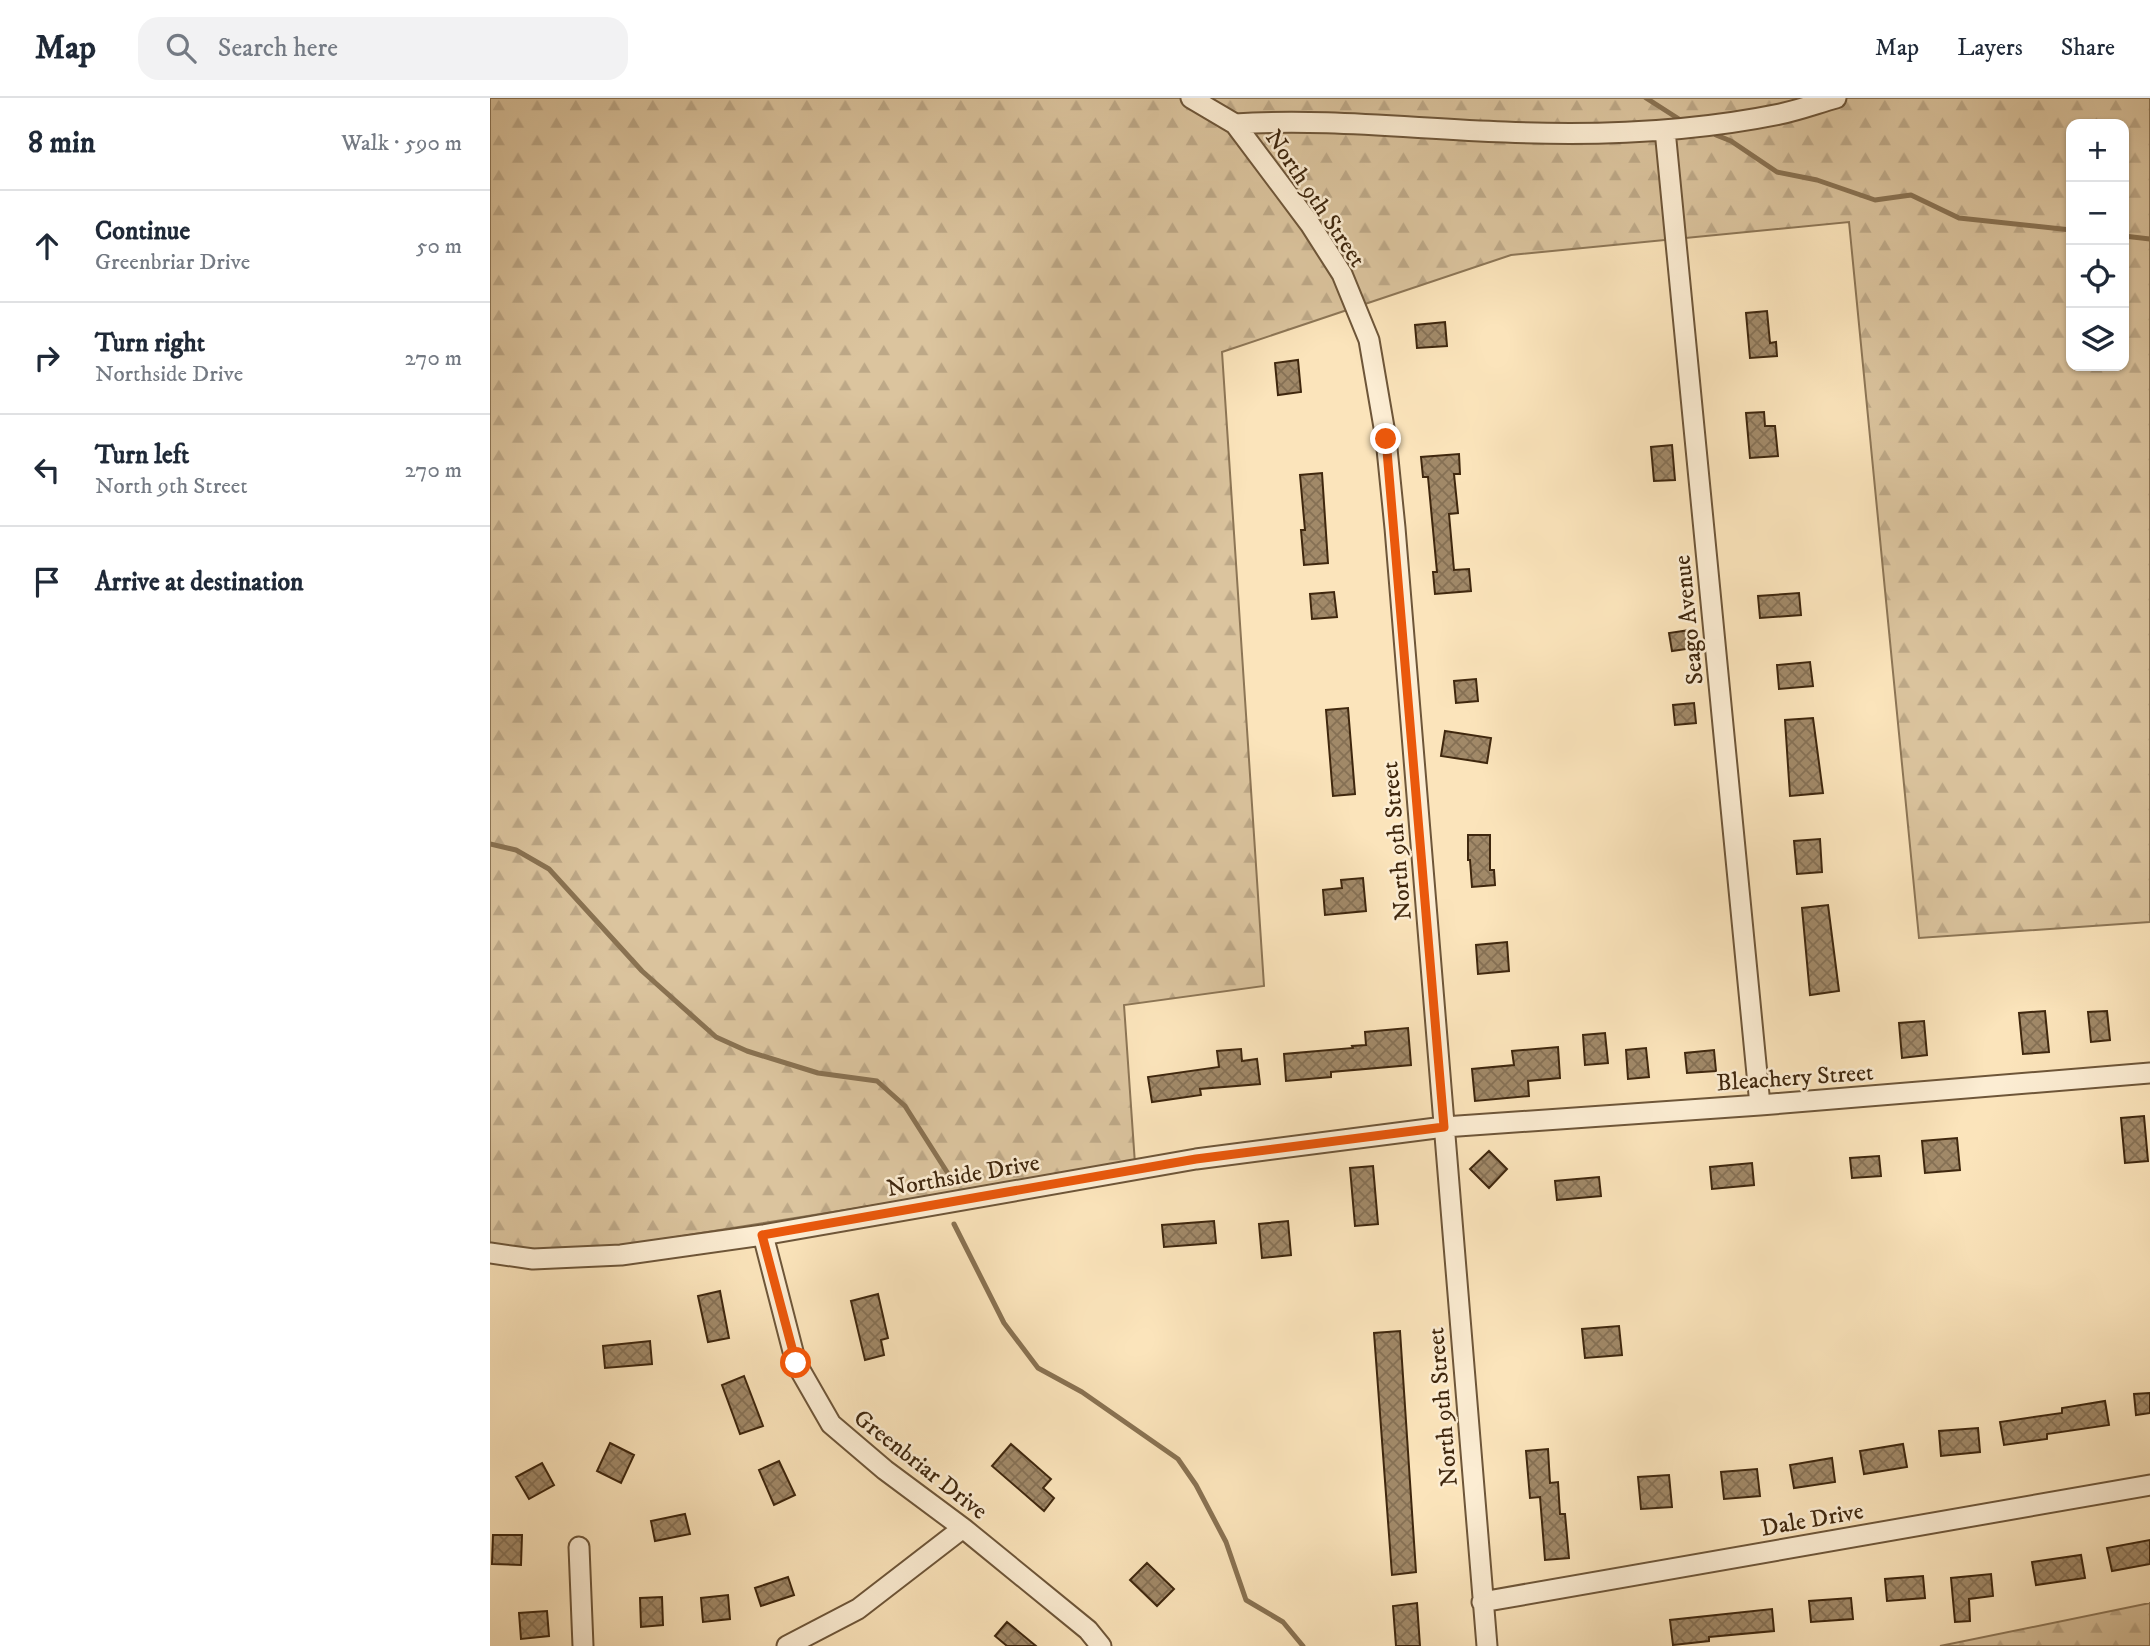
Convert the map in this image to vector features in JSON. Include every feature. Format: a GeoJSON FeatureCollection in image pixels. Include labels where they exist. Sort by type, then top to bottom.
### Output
{"type":"FeatureCollection","features":[{"type":"Feature","properties":{"kind":"street","name":"North 9th Street"},"geometry":{"type":"LineString","coordinates":[[1191,98],[1235,124],[1310,225],[1342,274],[1369,340],[1386,439],[1486,1646]]}},
{"type":"Feature","properties":{"kind":"street"},"geometry":{"type":"LineString","coordinates":[[1235,124],[1287,122],[1402,125],[1507,132],[1665,130],[1782,114],[1836,98]]}},
{"type":"Feature","properties":{"kind":"street","name":"Seago Avenue"},"geometry":{"type":"LineString","coordinates":[[1665,130],[1760,1105]]}},
{"type":"Feature","properties":{"kind":"street","name":"Bleachery Street"},"geometry":{"type":"LineString","coordinates":[[1444,1127],[1760,1105],[2150,1073]]}},
{"type":"Feature","properties":{"kind":"street","name":"Northside Drive"},"geometry":{"type":"LineString","coordinates":[[490,1253],[533,1259],[621,1255],[762,1235],[1196,1159],[1444,1127]]}},
{"type":"Feature","properties":{"kind":"street","name":"Greenbriar Drive"},"geometry":{"type":"LineString","coordinates":[[762,1235],[796,1363],[831,1424],[885,1470],[963,1528],[1088,1630],[1101,1646]]}},
{"type":"Feature","properties":{"kind":"street","name":"Dale Drive"},"geometry":{"type":"LineString","coordinates":[[1482,1602],[2150,1485]]}},
{"type":"Feature","properties":{"kind":"street"},"geometry":{"type":"LineString","coordinates":[[787,1646],[858,1609],[963,1528]]}},
{"type":"Feature","properties":{"kind":"street"},"geometry":{"type":"LineString","coordinates":[[579,1547],[583,1646]]}},
{"type":"Feature","properties":{"kind":"green space"},"geometry":{"type":"Polygon","coordinates":[[[490,98],[2150,98],[2150,922],[1919,938],[1849,222],[1511,255],[1222,352],[1264,986],[1124,1005],[1135,1164],[537,1259],[490,1249],[490,98]]]}},
{"type":"Feature","properties":{"kind":"green space"},"geometry":{"type":"Polygon","coordinates":[[[2150,1603],[2150,1646],[1940,1646],[2150,1603]]]}},
{"type":"Feature","properties":{"kind":"building"},"geometry":{"type":"Polygon","coordinates":[[[1767,311],[1770,343],[1776,342],[1777,356],[1750,358],[1746,313],[1767,311]]]}},
{"type":"Feature","properties":{"kind":"building"},"geometry":{"type":"Polygon","coordinates":[[[1445,322],[1447,346],[1417,348],[1415,325],[1445,322]]]}},
{"type":"Feature","properties":{"kind":"building"},"geometry":{"type":"Polygon","coordinates":[[[1298,360],[1301,392],[1278,395],[1275,363],[1298,360]]]}},
{"type":"Feature","properties":{"kind":"building"},"geometry":{"type":"Polygon","coordinates":[[[1764,412],[1765,426],[1775,426],[1778,456],[1750,458],[1746,413],[1764,412]]]}},
{"type":"Feature","properties":{"kind":"building"},"geometry":{"type":"Polygon","coordinates":[[[1672,445],[1675,480],[1654,481],[1651,447],[1672,445]]]}},
{"type":"Feature","properties":{"kind":"building"},"geometry":{"type":"Polygon","coordinates":[[[1459,454],[1460,474],[1454,474],[1458,513],[1449,514],[1454,570],[1469,569],[1471,591],[1435,594],[1433,572],[1437,572],[1428,477],[1423,477],[1421,457],[1459,454]]]}},
{"type":"Feature","properties":{"kind":"building"},"geometry":{"type":"Polygon","coordinates":[[[1322,473],[1328,563],[1304,565],[1301,530],[1305,530],[1300,475],[1322,473]]]}},
{"type":"Feature","properties":{"kind":"building"},"geometry":{"type":"Polygon","coordinates":[[[1334,592],[1337,617],[1312,619],[1310,594],[1334,592]]]}},
{"type":"Feature","properties":{"kind":"building"},"geometry":{"type":"Polygon","coordinates":[[[1799,593],[1801,615],[1760,618],[1758,596],[1799,593]]]}},
{"type":"Feature","properties":{"kind":"building"},"geometry":{"type":"Polygon","coordinates":[[[1690,630],[1693,648],[1672,651],[1669,633],[1690,630]]]}},
{"type":"Feature","properties":{"kind":"building"},"geometry":{"type":"Polygon","coordinates":[[[1810,662],[1813,686],[1779,689],[1777,665],[1810,662]]]}},
{"type":"Feature","properties":{"kind":"building"},"geometry":{"type":"Polygon","coordinates":[[[1476,679],[1478,701],[1456,703],[1454,681],[1476,679]]]}},
{"type":"Feature","properties":{"kind":"building"},"geometry":{"type":"Polygon","coordinates":[[[1694,703],[1696,723],[1675,725],[1673,705],[1694,703]]]}},
{"type":"Feature","properties":{"kind":"building"},"geometry":{"type":"Polygon","coordinates":[[[1348,708],[1355,794],[1333,796],[1326,710],[1348,708]]]}},
{"type":"Feature","properties":{"kind":"building"},"geometry":{"type":"Polygon","coordinates":[[[1813,718],[1823,793],[1790,796],[1785,720],[1813,718]]]}},
{"type":"Feature","properties":{"kind":"building"},"geometry":{"type":"Polygon","coordinates":[[[1445,731],[1491,738],[1487,763],[1441,756],[1445,731]]]}},
{"type":"Feature","properties":{"kind":"building"},"geometry":{"type":"Polygon","coordinates":[[[1468,835],[1490,835],[1490,870],[1494,870],[1495,885],[1472,887],[1468,835]]]}},
{"type":"Feature","properties":{"kind":"building"},"geometry":{"type":"Polygon","coordinates":[[[1820,839],[1822,872],[1797,874],[1794,841],[1820,839]]]}},
{"type":"Feature","properties":{"kind":"building"},"geometry":{"type":"Polygon","coordinates":[[[1363,878],[1366,911],[1325,915],[1323,890],[1342,888],[1341,880],[1363,878]]]}},
{"type":"Feature","properties":{"kind":"building"},"geometry":{"type":"Polygon","coordinates":[[[1828,905],[1839,991],[1810,995],[1802,908],[1828,905]]]}},
{"type":"Feature","properties":{"kind":"building"},"geometry":{"type":"Polygon","coordinates":[[[1507,942],[1509,971],[1478,974],[1476,945],[1507,942]]]}},
{"type":"Feature","properties":{"kind":"building"},"geometry":{"type":"Polygon","coordinates":[[[2045,1011],[2049,1052],[2023,1054],[2019,1013],[2045,1011]]]}},
{"type":"Feature","properties":{"kind":"building"},"geometry":{"type":"Polygon","coordinates":[[[2107,1011],[2110,1040],[2091,1042],[2088,1012],[2107,1011]]]}},
{"type":"Feature","properties":{"kind":"building"},"geometry":{"type":"Polygon","coordinates":[[[1924,1021],[1927,1055],[1902,1058],[1899,1023],[1924,1021]]]}},
{"type":"Feature","properties":{"kind":"building"},"geometry":{"type":"Polygon","coordinates":[[[1408,1028],[1411,1065],[1331,1072],[1331,1077],[1286,1081],[1284,1054],[1353,1048],[1352,1046],[1366,1045],[1365,1032],[1408,1028]]]}},
{"type":"Feature","properties":{"kind":"building"},"geometry":{"type":"Polygon","coordinates":[[[1605,1033],[1608,1063],[1585,1065],[1583,1035],[1605,1033]]]}},
{"type":"Feature","properties":{"kind":"building"},"geometry":{"type":"Polygon","coordinates":[[[1558,1047],[1560,1078],[1528,1081],[1529,1096],[1475,1101],[1472,1069],[1514,1065],[1512,1051],[1558,1047]]]}},
{"type":"Feature","properties":{"kind":"building"},"geometry":{"type":"Polygon","coordinates":[[[1646,1048],[1649,1077],[1628,1079],[1626,1050],[1646,1048]]]}},
{"type":"Feature","properties":{"kind":"building"},"geometry":{"type":"Polygon","coordinates":[[[1241,1049],[1242,1061],[1257,1059],[1260,1084],[1200,1089],[1201,1095],[1152,1102],[1148,1077],[1219,1067],[1217,1051],[1241,1049]]]}},
{"type":"Feature","properties":{"kind":"building"},"geometry":{"type":"Polygon","coordinates":[[[1714,1050],[1716,1071],[1687,1073],[1685,1053],[1714,1050]]]}},
{"type":"Feature","properties":{"kind":"building"},"geometry":{"type":"Polygon","coordinates":[[[2144,1116],[2148,1161],[2125,1163],[2121,1118],[2144,1116]]]}},
{"type":"Feature","properties":{"kind":"building"},"geometry":{"type":"Polygon","coordinates":[[[1957,1138],[1960,1170],[1925,1173],[1922,1141],[1957,1138]]]}},
{"type":"Feature","properties":{"kind":"building"},"geometry":{"type":"Polygon","coordinates":[[[1489,1151],[1507,1169],[1489,1188],[1470,1169],[1489,1151]]]}},
{"type":"Feature","properties":{"kind":"building"},"geometry":{"type":"Polygon","coordinates":[[[1879,1156],[1881,1176],[1852,1178],[1850,1158],[1879,1156]]]}},
{"type":"Feature","properties":{"kind":"building"},"geometry":{"type":"Polygon","coordinates":[[[1752,1163],[1754,1185],[1712,1189],[1710,1167],[1752,1163]]]}},
{"type":"Feature","properties":{"kind":"building"},"geometry":{"type":"Polygon","coordinates":[[[1373,1166],[1378,1224],[1355,1226],[1350,1168],[1373,1166]]]}},
{"type":"Feature","properties":{"kind":"building"},"geometry":{"type":"Polygon","coordinates":[[[1599,1177],[1601,1196],[1557,1200],[1555,1181],[1599,1177]]]}},
{"type":"Feature","properties":{"kind":"building"},"geometry":{"type":"Polygon","coordinates":[[[1214,1221],[1216,1243],[1164,1247],[1162,1225],[1214,1221]]]}},
{"type":"Feature","properties":{"kind":"building"},"geometry":{"type":"Polygon","coordinates":[[[1288,1221],[1291,1255],[1262,1258],[1259,1224],[1288,1221]]]}},
{"type":"Feature","properties":{"kind":"building"},"geometry":{"type":"Polygon","coordinates":[[[720,1291],[729,1338],[708,1342],[698,1296],[720,1291]]]}},
{"type":"Feature","properties":{"kind":"building"},"geometry":{"type":"Polygon","coordinates":[[[878,1294],[888,1338],[881,1340],[884,1355],[865,1360],[851,1301],[878,1294]]]}},
{"type":"Feature","properties":{"kind":"building"},"geometry":{"type":"Polygon","coordinates":[[[1619,1326],[1622,1355],[1585,1358],[1582,1329],[1619,1326]]]}},
{"type":"Feature","properties":{"kind":"building"},"geometry":{"type":"Polygon","coordinates":[[[1400,1331],[1416,1572],[1392,1575],[1374,1333],[1400,1331]]]}},
{"type":"Feature","properties":{"kind":"building"},"geometry":{"type":"Polygon","coordinates":[[[650,1341],[652,1364],[605,1368],[603,1346],[650,1341]]]}},
{"type":"Feature","properties":{"kind":"building"},"geometry":{"type":"Polygon","coordinates":[[[744,1376],[763,1426],[740,1434],[722,1385],[744,1376]]]}},
{"type":"Feature","properties":{"kind":"building"},"geometry":{"type":"Polygon","coordinates":[[[2150,1393],[2150,1413],[2136,1415],[2134,1394],[2150,1393]]]}},
{"type":"Feature","properties":{"kind":"building"},"geometry":{"type":"Polygon","coordinates":[[[2105,1401],[2109,1425],[2047,1434],[2047,1439],[2004,1445],[2000,1422],[2062,1413],[2062,1408],[2105,1401]]]}},
{"type":"Feature","properties":{"kind":"building"},"geometry":{"type":"Polygon","coordinates":[[[1978,1428],[1980,1452],[1941,1456],[1939,1431],[1978,1428]]]}},
{"type":"Feature","properties":{"kind":"building"},"geometry":{"type":"Polygon","coordinates":[[[610,1443],[634,1455],[621,1483],[597,1471],[610,1443]]]}},
{"type":"Feature","properties":{"kind":"building"},"geometry":{"type":"Polygon","coordinates":[[[1011,1444],[1051,1479],[1043,1488],[1054,1498],[1044,1511],[992,1466],[1011,1444]]]}},
{"type":"Feature","properties":{"kind":"building"},"geometry":{"type":"Polygon","coordinates":[[[1903,1444],[1907,1467],[1864,1474],[1860,1451],[1903,1444]]]}},
{"type":"Feature","properties":{"kind":"building"},"geometry":{"type":"Polygon","coordinates":[[[1548,1449],[1550,1483],[1558,1482],[1560,1514],[1565,1514],[1569,1558],[1545,1560],[1540,1497],[1530,1498],[1526,1451],[1548,1449]]]}},
{"type":"Feature","properties":{"kind":"building"},"geometry":{"type":"Polygon","coordinates":[[[1832,1458],[1835,1482],[1794,1488],[1790,1465],[1832,1458]]]}},
{"type":"Feature","properties":{"kind":"building"},"geometry":{"type":"Polygon","coordinates":[[[779,1461],[795,1495],[774,1505],[759,1470],[779,1461]]]}},
{"type":"Feature","properties":{"kind":"building"},"geometry":{"type":"Polygon","coordinates":[[[542,1463],[554,1485],[529,1499],[516,1477],[542,1463]]]}},
{"type":"Feature","properties":{"kind":"building"},"geometry":{"type":"Polygon","coordinates":[[[1757,1469],[1760,1496],[1724,1499],[1721,1472],[1757,1469]]]}},
{"type":"Feature","properties":{"kind":"building"},"geometry":{"type":"Polygon","coordinates":[[[1669,1475],[1672,1507],[1641,1509],[1638,1477],[1669,1475]]]}},
{"type":"Feature","properties":{"kind":"building"},"geometry":{"type":"Polygon","coordinates":[[[685,1514],[690,1534],[655,1541],[651,1521],[685,1514]]]}},
{"type":"Feature","properties":{"kind":"building"},"geometry":{"type":"Polygon","coordinates":[[[493,1535],[522,1535],[521,1565],[492,1564],[493,1535]]]}},
{"type":"Feature","properties":{"kind":"building"},"geometry":{"type":"Polygon","coordinates":[[[2150,1540],[2150,1564],[2112,1571],[2107,1548],[2150,1540]]]}},
{"type":"Feature","properties":{"kind":"building"},"geometry":{"type":"Polygon","coordinates":[[[2081,1555],[2085,1578],[2036,1585],[2032,1562],[2081,1555]]]}},
{"type":"Feature","properties":{"kind":"building"},"geometry":{"type":"Polygon","coordinates":[[[1147,1563],[1174,1589],[1157,1606],[1130,1580],[1147,1563]]]}},
{"type":"Feature","properties":{"kind":"building"},"geometry":{"type":"Polygon","coordinates":[[[1991,1574],[1993,1596],[1969,1599],[1970,1621],[1955,1622],[1951,1578],[1991,1574]]]}},
{"type":"Feature","properties":{"kind":"building"},"geometry":{"type":"Polygon","coordinates":[[[1923,1576],[1925,1598],[1887,1601],[1885,1579],[1923,1576]]]}},
{"type":"Feature","properties":{"kind":"building"},"geometry":{"type":"Polygon","coordinates":[[[788,1577],[794,1595],[761,1606],[755,1588],[788,1577]]]}},
{"type":"Feature","properties":{"kind":"building"},"geometry":{"type":"Polygon","coordinates":[[[728,1595],[730,1619],[703,1622],[701,1598],[728,1595]]]}},
{"type":"Feature","properties":{"kind":"building"},"geometry":{"type":"Polygon","coordinates":[[[662,1597],[663,1625],[641,1627],[640,1598],[662,1597]]]}},
{"type":"Feature","properties":{"kind":"building"},"geometry":{"type":"Polygon","coordinates":[[[1851,1598],[1853,1619],[1811,1622],[1809,1601],[1851,1598]]]}},
{"type":"Feature","properties":{"kind":"building"},"geometry":{"type":"Polygon","coordinates":[[[1417,1603],[1420,1646],[1396,1646],[1393,1606],[1417,1603]]]}},
{"type":"Feature","properties":{"kind":"building"},"geometry":{"type":"Polygon","coordinates":[[[1772,1609],[1774,1631],[1709,1637],[1709,1641],[1673,1645],[1670,1620],[1772,1609]]]}},
{"type":"Feature","properties":{"kind":"building"},"geometry":{"type":"Polygon","coordinates":[[[547,1611],[549,1636],[521,1639],[519,1613],[547,1611]]]}},
{"type":"Feature","properties":{"kind":"building"},"geometry":{"type":"Polygon","coordinates":[[[1007,1622],[1036,1646],[1007,1646],[995,1636],[1007,1622]]]}},
{"type":"Feature","properties":{"kind":"waterway"},"geometry":{"type":"LineString","coordinates":[[1646,98],[1682,121]]}},
{"type":"Feature","properties":{"kind":"waterway"},"geometry":{"type":"LineString","coordinates":[[1716,135],[1731,141],[1777,172],[1817,180],[1875,200],[1911,195],[1959,218],[2066,229]]}},
{"type":"Feature","properties":{"kind":"waterway"},"geometry":{"type":"LineString","coordinates":[[2129,237],[2150,239]]}},
{"type":"Feature","properties":{"kind":"waterway"},"geometry":{"type":"LineString","coordinates":[[490,844],[516,850],[549,869],[642,971],[716,1037],[747,1051],[818,1073],[877,1081],[905,1106],[947,1172]]}},
{"type":"Feature","properties":{"kind":"waterway"},"geometry":{"type":"LineString","coordinates":[[954,1224],[1004,1323],[1038,1368],[1082,1392],[1178,1459],[1196,1485],[1226,1542],[1246,1600],[1283,1622],[1303,1646]]}},
{"type":"Feature","properties":{"kind":"route"},"geometry":{"type":"LineString","coordinates":[[796,1363],[762,1235],[1196,1159],[1444,1127],[1386,439]]}}]}
